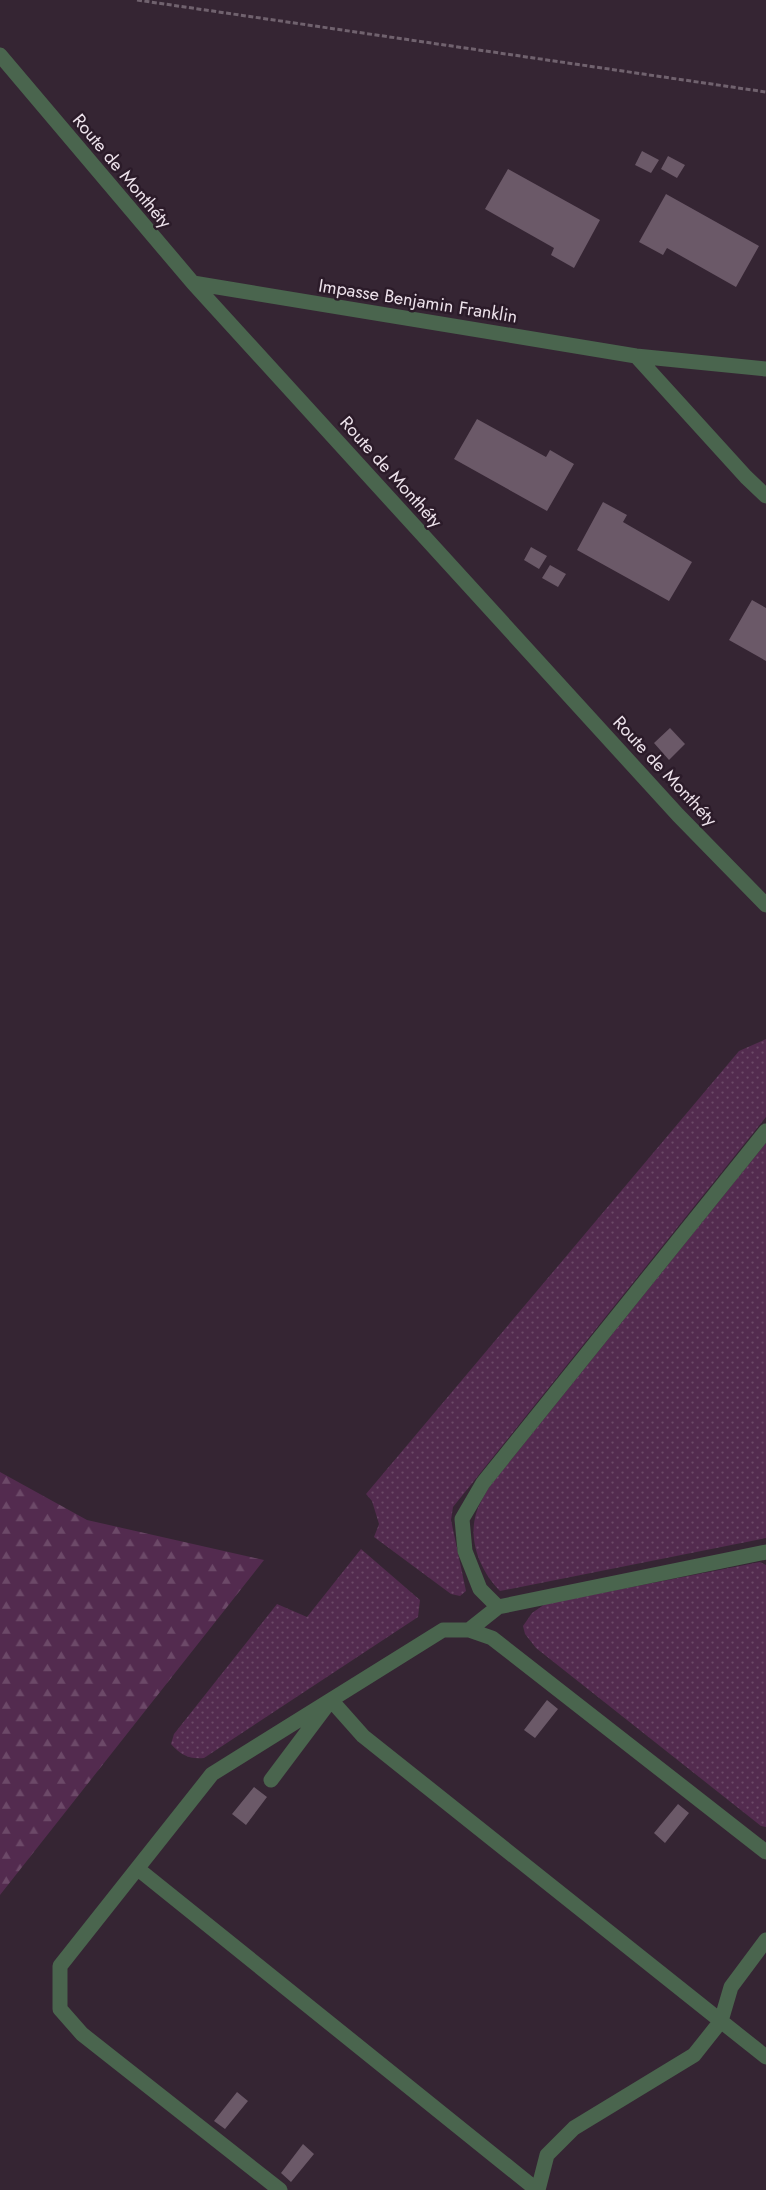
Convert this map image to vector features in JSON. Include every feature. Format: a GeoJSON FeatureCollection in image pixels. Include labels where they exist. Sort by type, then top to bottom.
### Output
{"type":"FeatureCollection","features":[{"type":"Feature","properties":{"kind":"street","name":"Route de Monthéty"},"geometry":{"type":"LineString","coordinates":[[0,55],[193,283],[678,815],[766,905]]}},
{"type":"Feature","properties":{"kind":"street","name":"Impasse Benjamin Franklin"},"geometry":{"type":"LineString","coordinates":[[193,283],[636,356],[766,369]]}},
{"type":"Feature","properties":{"kind":"street"},"geometry":{"type":"LineString","coordinates":[[636,356],[746,477],[766,496]]}},
{"type":"Feature","properties":{"kind":"street"},"geometry":{"type":"LineString","coordinates":[[498,1607],[480,1589],[465,1551],[462,1519],[483,1483],[766,1131]]}},
{"type":"Feature","properties":{"kind":"street"},"geometry":{"type":"LineString","coordinates":[[469,1630],[498,1607],[766,1552]]}},
{"type":"Feature","properties":{"kind":"street"},"geometry":{"type":"LineString","coordinates":[[280,2190],[82,2034],[60,2009],[60,1966],[212,1774],[443,1630],[469,1630],[492,1638],[766,1852]]}},
{"type":"Feature","properties":{"kind":"street"},"geometry":{"type":"LineString","coordinates":[[271,1780],[330,1700]]}},
{"type":"Feature","properties":{"kind":"street"},"geometry":{"type":"LineString","coordinates":[[330,1700],[364,1736],[766,2057]]}},
{"type":"Feature","properties":{"kind":"street"},"geometry":{"type":"LineString","coordinates":[[138,1869],[537,2190],[547,2155],[574,2128],[694,2055],[721,2021],[730,1986],[766,1940]]}},
{"type":"Feature","properties":{"kind":"path"},"geometry":{"type":"LineString","coordinates":[[136,0],[766,92]]}},
{"type":"Feature","properties":{"kind":"green space"},"geometry":{"type":"Polygon","coordinates":[[[766,1039],[766,1117],[453,1507],[451,1520],[466,1591],[460,1596],[451,1594],[374,1537],[379,1524],[372,1501],[366,1494],[739,1051],[766,1039]]]}},
{"type":"Feature","properties":{"kind":"green space"},"geometry":{"type":"Polygon","coordinates":[[[766,1143],[766,1538],[500,1591],[488,1576],[478,1558],[474,1538],[476,1514],[485,1494],[766,1143]]]}},
{"type":"Feature","properties":{"kind":"green space"},"geometry":{"type":"Polygon","coordinates":[[[0,1472],[87,1520],[264,1560],[0,1895],[0,1472]]]}},
{"type":"Feature","properties":{"kind":"green space"},"geometry":{"type":"Polygon","coordinates":[[[361,1549],[420,1600],[418,1617],[204,1758],[186,1756],[175,1748],[171,1744],[174,1734],[277,1604],[307,1617],[361,1549]]]}},
{"type":"Feature","properties":{"kind":"green space"},"geometry":{"type":"Polygon","coordinates":[[[760,1562],[766,1565],[766,1827],[761,1826],[536,1648],[525,1634],[523,1626],[532,1613],[545,1604],[760,1562]]]}},
{"type":"Feature","properties":{"kind":"building"},"geometry":{"type":"Polygon","coordinates":[[[642,151],[659,160],[651,173],[635,165],[642,151]]]}},
{"type":"Feature","properties":{"kind":"building"},"geometry":{"type":"Polygon","coordinates":[[[668,156],[685,165],[677,178],[661,169],[668,156]]]}},
{"type":"Feature","properties":{"kind":"building"},"geometry":{"type":"Polygon","coordinates":[[[508,169],[600,220],[574,268],[551,255],[554,248],[485,209],[508,169]]]}},
{"type":"Feature","properties":{"kind":"building"},"geometry":{"type":"Polygon","coordinates":[[[666,194],[759,246],[736,287],[667,248],[663,255],[639,242],[666,194]]]}},
{"type":"Feature","properties":{"kind":"building"},"geometry":{"type":"Polygon","coordinates":[[[477,419],[546,457],[550,450],[574,464],[547,511],[454,459],[477,419]]]}},
{"type":"Feature","properties":{"kind":"building"},"geometry":{"type":"Polygon","coordinates":[[[603,502],[627,515],[623,522],[692,562],[669,601],[577,550],[603,502]]]}},
{"type":"Feature","properties":{"kind":"building"},"geometry":{"type":"Polygon","coordinates":[[[531,547],[547,556],[539,569],[524,560],[531,547]]]}},
{"type":"Feature","properties":{"kind":"building"},"geometry":{"type":"Polygon","coordinates":[[[550,565],[566,574],[558,587],[542,578],[550,565]]]}},
{"type":"Feature","properties":{"kind":"building"},"geometry":{"type":"Polygon","coordinates":[[[752,600],[766,608],[766,661],[729,640],[752,600]]]}},
{"type":"Feature","properties":{"kind":"building"},"geometry":{"type":"Polygon","coordinates":[[[670,728],[685,744],[669,760],[654,743],[670,728]]]}},
{"type":"Feature","properties":{"kind":"building"},"geometry":{"type":"Polygon","coordinates":[[[547,1700],[558,1709],[535,1738],[524,1730],[547,1700]]]}},
{"type":"Feature","properties":{"kind":"building"},"geometry":{"type":"Polygon","coordinates":[[[254,1787],[267,1797],[246,1825],[232,1814],[254,1787]]]}},
{"type":"Feature","properties":{"kind":"building"},"geometry":{"type":"Polygon","coordinates":[[[678,1804],[689,1813],[665,1843],[654,1833],[678,1804]]]}},
{"type":"Feature","properties":{"kind":"building"},"geometry":{"type":"Polygon","coordinates":[[[237,2092],[248,2101],[225,2129],[214,2121],[237,2092]]]}},
{"type":"Feature","properties":{"kind":"building"},"geometry":{"type":"Polygon","coordinates":[[[303,2144],[314,2154],[291,2182],[281,2173],[303,2144]]]}}]}
